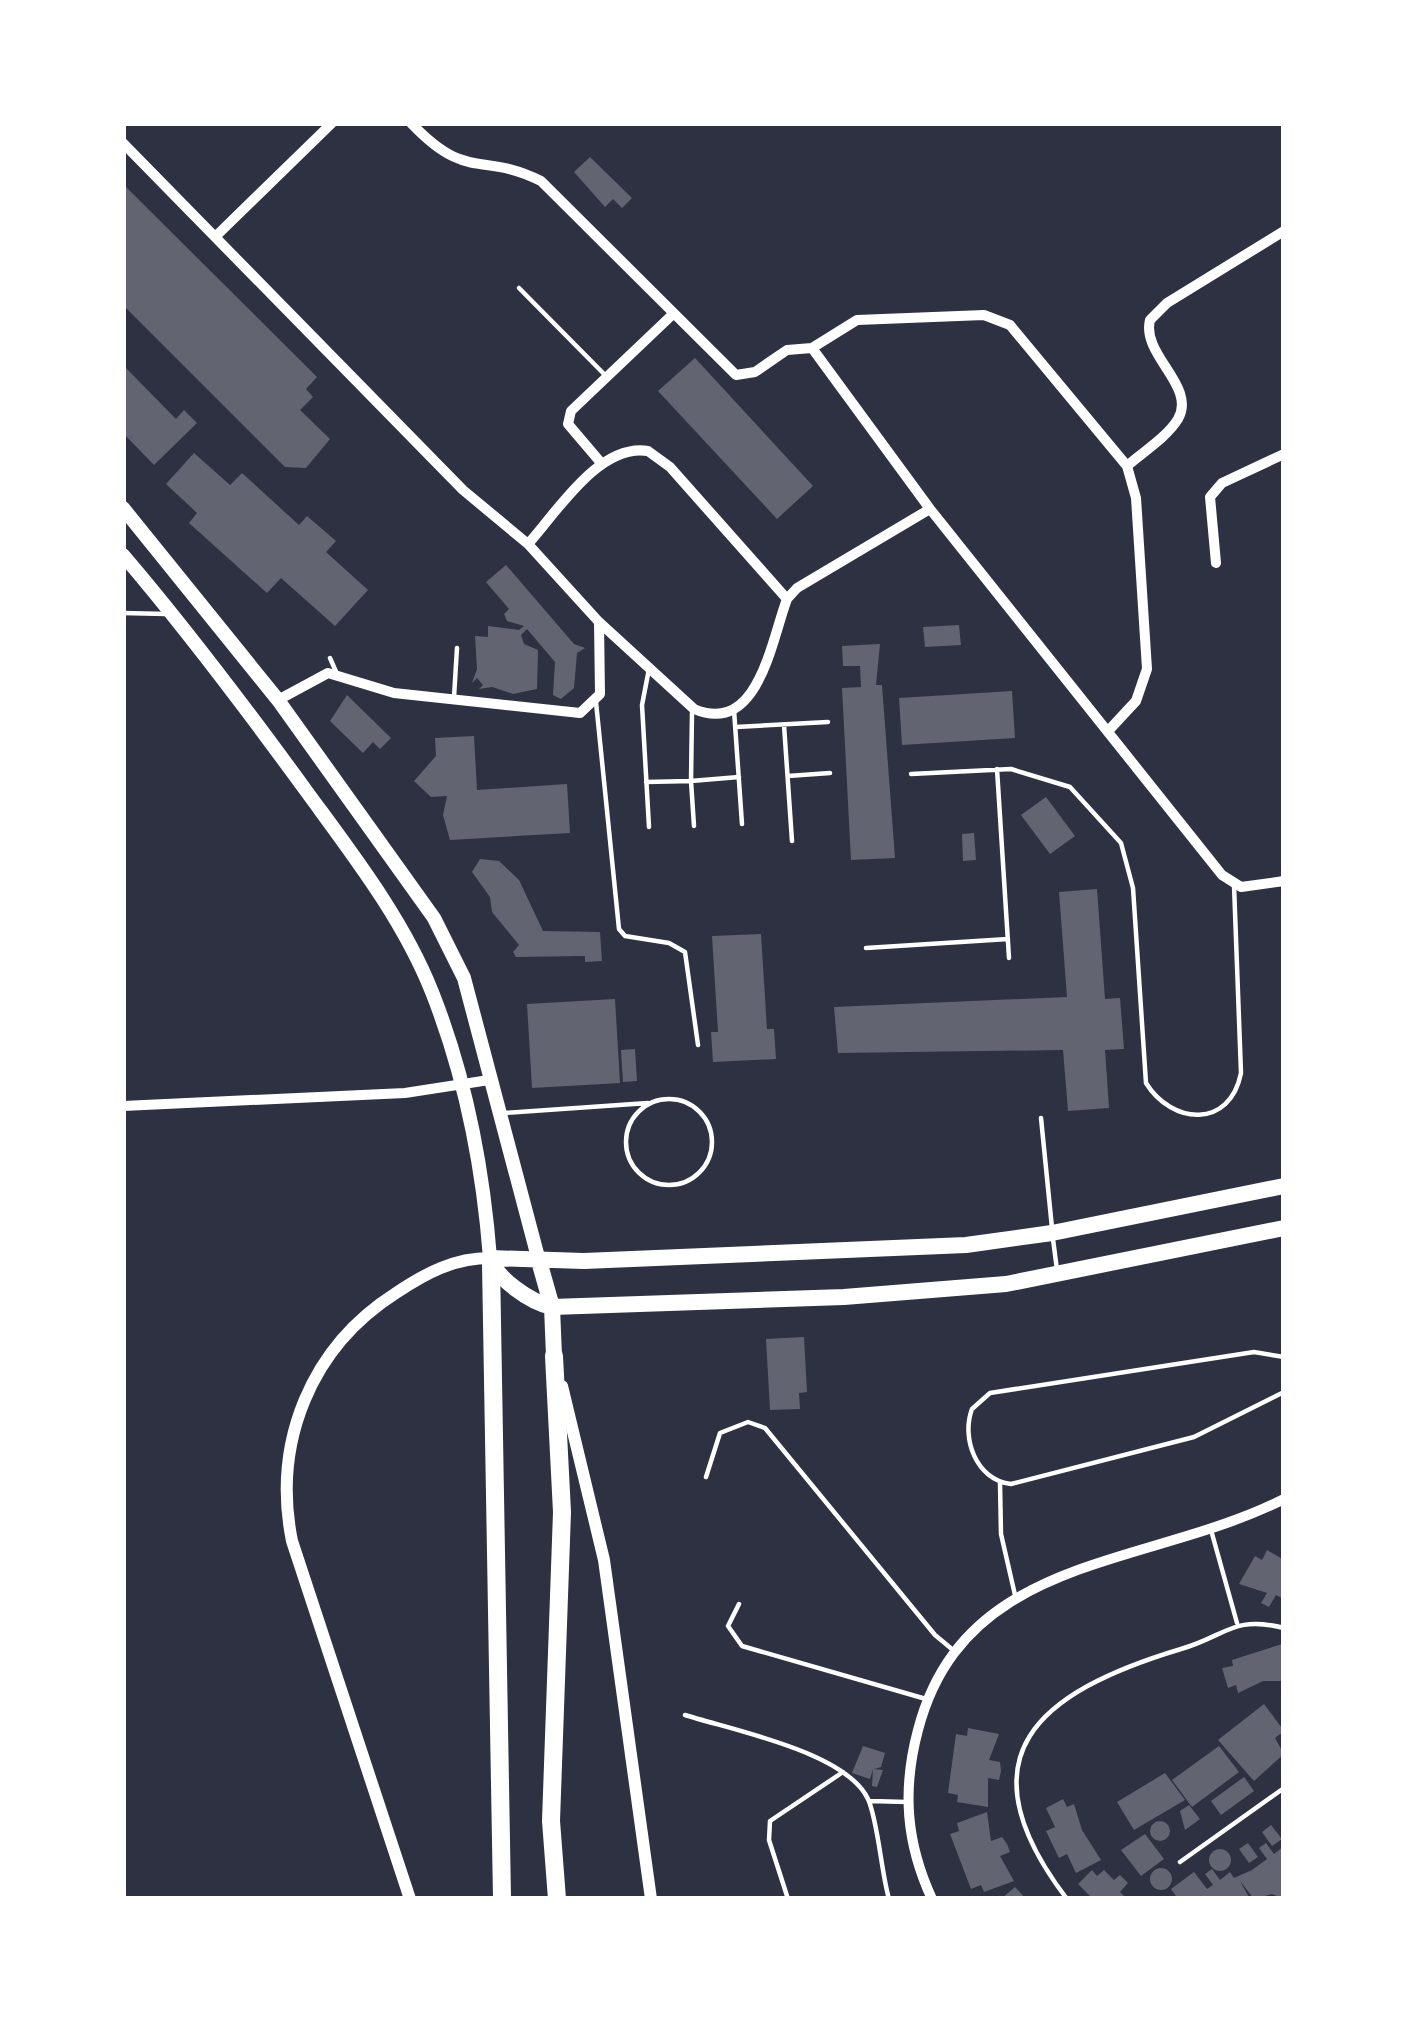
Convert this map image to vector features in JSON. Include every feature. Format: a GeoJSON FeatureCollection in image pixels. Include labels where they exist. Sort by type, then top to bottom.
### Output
{"type":"FeatureCollection","features":[{"type":"Feature","properties":{"kind":"highway"},"geometry":{"type":"LineString","coordinates":[[490,1261],[502,1899]]}},
{"type":"Feature","properties":{"kind":"highway"},"geometry":{"type":"LineString","coordinates":[[554,1356],[562,1512],[551,1799],[556,1899]]}},
{"type":"Feature","properties":{"kind":"main road"},"geometry":{"type":"LineString","coordinates":[[123,508],[278,700],[434,918],[464,978],[551,1307],[554,1356]]}},
{"type":"Feature","properties":{"kind":"main road"},"geometry":{"type":"LineString","coordinates":[[123,555],[367,874],[432,991],[462,1084],[484,1191],[490,1261],[536,1302],[551,1307],[844,1297],[1058,1275],[1284,1228]]}},
{"type":"Feature","properties":{"kind":"main road"},"geometry":{"type":"LineString","coordinates":[[490,1261],[874,1252],[1052,1233],[1284,1186]]}},
{"type":"Feature","properties":{"kind":"street"},"geometry":{"type":"LineString","coordinates":[[215,237],[332,123]]}},
{"type":"Feature","properties":{"kind":"street"},"geometry":{"type":"LineString","coordinates":[[411,123],[448,158],[510,169],[541,181],[736,375],[754,372],[787,350],[812,348],[857,320],[949,315],[1001,320],[1021,335],[1127,466],[1139,524],[1147,669],[1136,701],[1110,729]]}},
{"type":"Feature","properties":{"kind":"street"},"geometry":{"type":"LineString","coordinates":[[123,143],[463,490],[528,544],[599,622],[694,709],[729,712],[757,687],[787,599],[809,579],[929,508]]}},
{"type":"Feature","properties":{"kind":"street"},"geometry":{"type":"LineString","coordinates":[[1127,466],[1174,424],[1182,407],[1181,396],[1149,343],[1150,320],[1167,303],[1284,231]]}},
{"type":"Feature","properties":{"kind":"street"},"geometry":{"type":"LineString","coordinates":[[602,464],[568,418],[672,315]]}},
{"type":"Feature","properties":{"kind":"street"},"geometry":{"type":"LineString","coordinates":[[812,348],[929,508],[1234,885],[1284,881]]}},
{"type":"Feature","properties":{"kind":"street"},"geometry":{"type":"LineString","coordinates":[[528,544],[602,464],[638,449],[661,460],[787,599]]}},
{"type":"Feature","properties":{"kind":"street"},"geometry":{"type":"LineString","coordinates":[[1216,563],[1210,497],[1222,484],[1284,454]]}},
{"type":"Feature","properties":{"kind":"street"},"geometry":{"type":"LineString","coordinates":[[278,700],[320,675],[337,674],[380,691],[580,713],[596,702],[603,665],[599,622]]}},
{"type":"Feature","properties":{"kind":"street"},"geometry":{"type":"LineString","coordinates":[[123,1106],[405,1093],[489,1080]]}},
{"type":"Feature","properties":{"kind":"street"},"geometry":{"type":"LineString","coordinates":[[410,1899],[292,1541],[286,1512],[287,1460],[310,1383],[358,1321],[443,1266],[490,1261]]}},
{"type":"Feature","properties":{"kind":"street"},"geometry":{"type":"LineString","coordinates":[[554,1356],[604,1560],[651,1899]]}},
{"type":"Feature","properties":{"kind":"street"},"geometry":{"type":"LineString","coordinates":[[932,1899],[907,1802],[910,1762],[926,1699],[953,1650],[1015,1594],[1088,1565],[1211,1529],[1284,1499]]}},
{"type":"Feature","properties":{"kind":"lane"},"geometry":{"type":"LineString","coordinates":[[519,288],[606,376]]}},
{"type":"Feature","properties":{"kind":"lane"},"geometry":{"type":"LineString","coordinates":[[123,613],[172,614]]}},
{"type":"Feature","properties":{"kind":"lane"},"geometry":{"type":"LineString","coordinates":[[454,700],[457,648]]}},
{"type":"Feature","properties":{"kind":"lane"},"geometry":{"type":"LineString","coordinates":[[330,658],[337,674]]}},
{"type":"Feature","properties":{"kind":"lane"},"geometry":{"type":"LineString","coordinates":[[649,669],[642,705],[649,827]]}},
{"type":"Feature","properties":{"kind":"lane"},"geometry":{"type":"LineString","coordinates":[[596,702],[619,929],[626,936],[669,943],[686,952],[698,1045]]}},
{"type":"Feature","properties":{"kind":"lane"},"geometry":{"type":"LineString","coordinates":[[694,709],[688,720],[694,826]]}},
{"type":"Feature","properties":{"kind":"lane"},"geometry":{"type":"LineString","coordinates":[[729,712],[736,728],[742,824]]}},
{"type":"Feature","properties":{"kind":"lane"},"geometry":{"type":"LineString","coordinates":[[736,728],[828,722]]}},
{"type":"Feature","properties":{"kind":"lane"},"geometry":{"type":"LineString","coordinates":[[784,725],[791,841]]}},
{"type":"Feature","properties":{"kind":"lane"},"geometry":{"type":"LineString","coordinates":[[910,774],[997,770],[1070,787],[1121,843],[1133,888],[1146,1083],[1158,1102],[1194,1117],[1214,1113],[1229,1102],[1241,1073],[1234,885]]}},
{"type":"Feature","properties":{"kind":"lane"},"geometry":{"type":"LineString","coordinates":[[997,770],[1009,958]]}},
{"type":"Feature","properties":{"kind":"lane"},"geometry":{"type":"LineString","coordinates":[[788,776],[830,773]]}},
{"type":"Feature","properties":{"kind":"lane"},"geometry":{"type":"LineString","coordinates":[[646,782],[739,777]]}},
{"type":"Feature","properties":{"kind":"lane"},"geometry":{"type":"LineString","coordinates":[[866,948],[1008,939]]}},
{"type":"Feature","properties":{"kind":"lane"},"geometry":{"type":"LineString","coordinates":[[498,1114],[673,1099],[694,1107],[709,1124],[712,1147],[705,1167],[687,1182],[665,1186],[644,1178],[629,1160],[625,1138],[633,1117],[650,1103]]}},
{"type":"Feature","properties":{"kind":"lane"},"geometry":{"type":"LineString","coordinates":[[1041,1118],[1058,1275]]}},
{"type":"Feature","properties":{"kind":"lane"},"geometry":{"type":"LineString","coordinates":[[1015,1594],[1001,1534],[1000,1483],[984,1470],[969,1437],[973,1409],[990,1393],[1254,1352],[1284,1358]]}},
{"type":"Feature","properties":{"kind":"lane"},"geometry":{"type":"LineString","coordinates":[[1000,1483],[1194,1437],[1284,1392]]}},
{"type":"Feature","properties":{"kind":"lane"},"geometry":{"type":"LineString","coordinates":[[706,1477],[720,1433],[748,1422],[765,1428],[935,1635],[953,1650]]}},
{"type":"Feature","properties":{"kind":"lane"},"geometry":{"type":"LineString","coordinates":[[1211,1529],[1237,1622]]}},
{"type":"Feature","properties":{"kind":"lane"},"geometry":{"type":"LineString","coordinates":[[739,1604],[728,1626],[742,1646],[926,1699]]}},
{"type":"Feature","properties":{"kind":"lane"},"geometry":{"type":"LineString","coordinates":[[1066,1899],[1035,1853],[1021,1815],[1014,1780],[1026,1738],[1057,1706],[1106,1672],[1201,1643],[1237,1622],[1284,1628]]}},
{"type":"Feature","properties":{"kind":"lane"},"geometry":{"type":"LineString","coordinates":[[685,1715],[811,1756],[843,1772],[869,1801],[890,1899]]}},
{"type":"Feature","properties":{"kind":"lane"},"geometry":{"type":"LineString","coordinates":[[788,1899],[769,1840],[770,1821],[843,1772]]}},
{"type":"Feature","properties":{"kind":"lane"},"geometry":{"type":"LineString","coordinates":[[1180,1862],[1284,1788]]}},
{"type":"Feature","properties":{"kind":"lane"},"geometry":{"type":"LineString","coordinates":[[869,1801],[907,1802]]}},
{"type":"Feature","properties":{"kind":"building"},"geometry":{"type":"Polygon","coordinates":[[[590,157],[632,198],[622,208],[613,199],[605,207],[574,172],[590,157]]]}},
{"type":"Feature","properties":{"kind":"building"},"geometry":{"type":"Polygon","coordinates":[[[123,184],[317,377],[306,389],[313,397],[300,410],[330,439],[306,468],[285,467],[123,305],[123,184]]]}},
{"type":"Feature","properties":{"kind":"building"},"geometry":{"type":"Polygon","coordinates":[[[695,358],[813,486],[777,519],[658,391],[695,358]]]}},
{"type":"Feature","properties":{"kind":"building"},"geometry":{"type":"Polygon","coordinates":[[[123,365],[176,419],[184,410],[197,423],[154,465],[123,433],[123,365]]]}},
{"type":"Feature","properties":{"kind":"building"},"geometry":{"type":"Polygon","coordinates":[[[194,453],[230,485],[242,473],[299,525],[307,516],[336,541],[326,552],[368,590],[335,626],[281,578],[267,593],[189,523],[197,513],[166,484],[194,453]]]}},
{"type":"Feature","properties":{"kind":"building"},"geometry":{"type":"Polygon","coordinates":[[[506,565],[574,644],[585,648],[577,653],[574,688],[561,699],[553,695],[555,662],[527,629],[521,635],[524,644],[538,650],[537,689],[513,694],[492,687],[479,689],[483,685],[477,678],[472,683],[477,669],[475,636],[488,637],[488,626],[519,630],[524,626],[507,621],[504,614],[509,609],[486,582],[506,565]]]}},
{"type":"Feature","properties":{"kind":"building"},"geometry":{"type":"Polygon","coordinates":[[[959,625],[961,645],[925,647],[923,627],[959,625]]]}},
{"type":"Feature","properties":{"kind":"building"},"geometry":{"type":"Polygon","coordinates":[[[880,644],[876,685],[882,685],[895,858],[851,860],[842,688],[861,687],[860,666],[843,666],[842,646],[880,644]]]}},
{"type":"Feature","properties":{"kind":"building"},"geometry":{"type":"Polygon","coordinates":[[[1012,691],[1015,738],[902,745],[899,698],[1012,691]]]}},
{"type":"Feature","properties":{"kind":"building"},"geometry":{"type":"Polygon","coordinates":[[[347,695],[391,738],[380,749],[373,742],[363,753],[330,721],[347,695]]]}},
{"type":"Feature","properties":{"kind":"building"},"geometry":{"type":"Polygon","coordinates":[[[474,736],[477,790],[567,784],[570,833],[450,840],[443,815],[447,796],[431,797],[414,781],[436,756],[435,738],[474,736]]]}},
{"type":"Feature","properties":{"kind":"building"},"geometry":{"type":"Polygon","coordinates":[[[1046,797],[1075,836],[1050,854],[1021,815],[1046,797]]]}},
{"type":"Feature","properties":{"kind":"building"},"geometry":{"type":"Polygon","coordinates":[[[974,833],[976,860],[963,861],[962,834],[974,833]]]}},
{"type":"Feature","properties":{"kind":"building"},"geometry":{"type":"Polygon","coordinates":[[[480,859],[499,861],[519,880],[543,931],[600,932],[602,961],[585,962],[585,956],[516,957],[513,952],[519,945],[492,912],[490,897],[472,872],[480,859]]]}},
{"type":"Feature","properties":{"kind":"building"},"geometry":{"type":"Polygon","coordinates":[[[1097,889],[1105,999],[1120,998],[1124,1049],[1105,1050],[1109,1108],[1068,1111],[1063,1050],[838,1053],[834,1007],[1067,997],[1059,892],[1097,889]]]}},
{"type":"Feature","properties":{"kind":"building"},"geometry":{"type":"Polygon","coordinates":[[[761,934],[767,1029],[774,1029],[776,1059],[713,1062],[711,1032],[718,1032],[712,936],[761,934]]]}},
{"type":"Feature","properties":{"kind":"building"},"geometry":{"type":"Polygon","coordinates":[[[615,999],[620,1083],[532,1088],[527,1004],[615,999]]]}},
{"type":"Feature","properties":{"kind":"building"},"geometry":{"type":"Polygon","coordinates":[[[635,1049],[637,1081],[623,1082],[621,1050],[635,1049]]]}},
{"type":"Feature","properties":{"kind":"building"},"geometry":{"type":"Polygon","coordinates":[[[804,1337],[807,1392],[799,1393],[800,1409],[770,1410],[766,1339],[804,1337]]]}},
{"type":"Feature","properties":{"kind":"building"},"geometry":{"type":"Polygon","coordinates":[[[1267,1550],[1284,1560],[1284,1599],[1276,1595],[1269,1607],[1261,1603],[1267,1593],[1239,1584],[1255,1556],[1262,1560],[1267,1550]]]}},
{"type":"Feature","properties":{"kind":"building"},"geometry":{"type":"Polygon","coordinates":[[[1282,1644],[1284,1681],[1263,1681],[1238,1693],[1236,1685],[1228,1688],[1222,1668],[1233,1666],[1232,1660],[1282,1644]]]}},
{"type":"Feature","properties":{"kind":"building"},"geometry":{"type":"Polygon","coordinates":[[[1264,1704],[1284,1731],[1275,1738],[1284,1754],[1254,1781],[1218,1740],[1264,1704]]]}},
{"type":"Feature","properties":{"kind":"building"},"geometry":{"type":"Polygon","coordinates":[[[968,1728],[999,1734],[989,1760],[1000,1762],[1001,1771],[999,1780],[988,1778],[988,1807],[957,1802],[958,1795],[948,1793],[956,1734],[967,1736],[968,1728]]]}},
{"type":"Feature","properties":{"kind":"building"},"geometry":{"type":"Polygon","coordinates":[[[863,1746],[885,1753],[881,1767],[874,1769],[883,1770],[877,1787],[872,1786],[873,1769],[870,1779],[852,1773],[863,1746]]]}},
{"type":"Feature","properties":{"kind":"building"},"geometry":{"type":"Polygon","coordinates":[[[1219,1746],[1239,1772],[1192,1807],[1172,1780],[1219,1746]]]}},
{"type":"Feature","properties":{"kind":"building"},"geometry":{"type":"Polygon","coordinates":[[[1165,1773],[1185,1800],[1134,1830],[1117,1802],[1165,1773]]]}},
{"type":"Feature","properties":{"kind":"building"},"geometry":{"type":"Polygon","coordinates":[[[1244,1777],[1254,1791],[1221,1815],[1211,1801],[1244,1777]]]}},
{"type":"Feature","properties":{"kind":"building"},"geometry":{"type":"Polygon","coordinates":[[[1063,1799],[1067,1807],[1074,1804],[1082,1830],[1101,1860],[1076,1873],[1067,1854],[1059,1858],[1046,1831],[1055,1827],[1046,1808],[1063,1799]]]}},
{"type":"Feature","properties":{"kind":"building"},"geometry":{"type":"Polygon","coordinates":[[[1189,1805],[1200,1819],[1185,1830],[1180,1811],[1189,1805]]]}},
{"type":"Feature","properties":{"kind":"building"},"geometry":{"type":"Polygon","coordinates":[[[987,1812],[991,1841],[1002,1837],[1007,1844],[1010,1852],[1000,1856],[1014,1881],[984,1892],[981,1885],[971,1889],[950,1834],[959,1831],[957,1823],[987,1812]]]}},
{"type":"Feature","properties":{"kind":"building"},"geometry":{"type":"Polygon","coordinates":[[[1160,1821],[1170,1831],[1160,1841],[1150,1831],[1160,1821]]]}},
{"type":"Feature","properties":{"kind":"building"},"geometry":{"type":"Polygon","coordinates":[[[1271,1825],[1282,1839],[1272,1846],[1262,1832],[1271,1825]]]}},
{"type":"Feature","properties":{"kind":"building"},"geometry":{"type":"Polygon","coordinates":[[[1145,1834],[1164,1859],[1141,1876],[1121,1850],[1145,1834]]]}},
{"type":"Feature","properties":{"kind":"building"},"geometry":{"type":"Polygon","coordinates":[[[1248,1843],[1258,1857],[1249,1863],[1239,1849],[1248,1843]]]}},
{"type":"Feature","properties":{"kind":"building"},"geometry":{"type":"Polygon","coordinates":[[[1266,1843],[1274,1854],[1284,1846],[1284,1899],[1272,1894],[1254,1899],[1240,1881],[1250,1899],[1178,1899],[1171,1889],[1194,1872],[1207,1889],[1213,1885],[1205,1874],[1212,1869],[1220,1880],[1230,1872],[1234,1878],[1252,1870],[1267,1859],[1259,1848],[1266,1843]]]}},
{"type":"Feature","properties":{"kind":"building"},"geometry":{"type":"Polygon","coordinates":[[[1220,1849],[1231,1860],[1220,1871],[1209,1860],[1220,1849]]]}},
{"type":"Feature","properties":{"kind":"building"},"geometry":{"type":"Polygon","coordinates":[[[1161,1868],[1172,1879],[1161,1890],[1150,1879],[1161,1868]]]}},
{"type":"Feature","properties":{"kind":"building"},"geometry":{"type":"Polygon","coordinates":[[[1092,1870],[1097,1876],[1104,1870],[1114,1880],[1120,1875],[1128,1883],[1120,1892],[1127,1899],[1093,1899],[1078,1884],[1092,1870]]]}},
{"type":"Feature","properties":{"kind":"building"},"geometry":{"type":"Polygon","coordinates":[[[1015,1887],[1026,1899],[1001,1899],[1015,1887]]]}}]}
